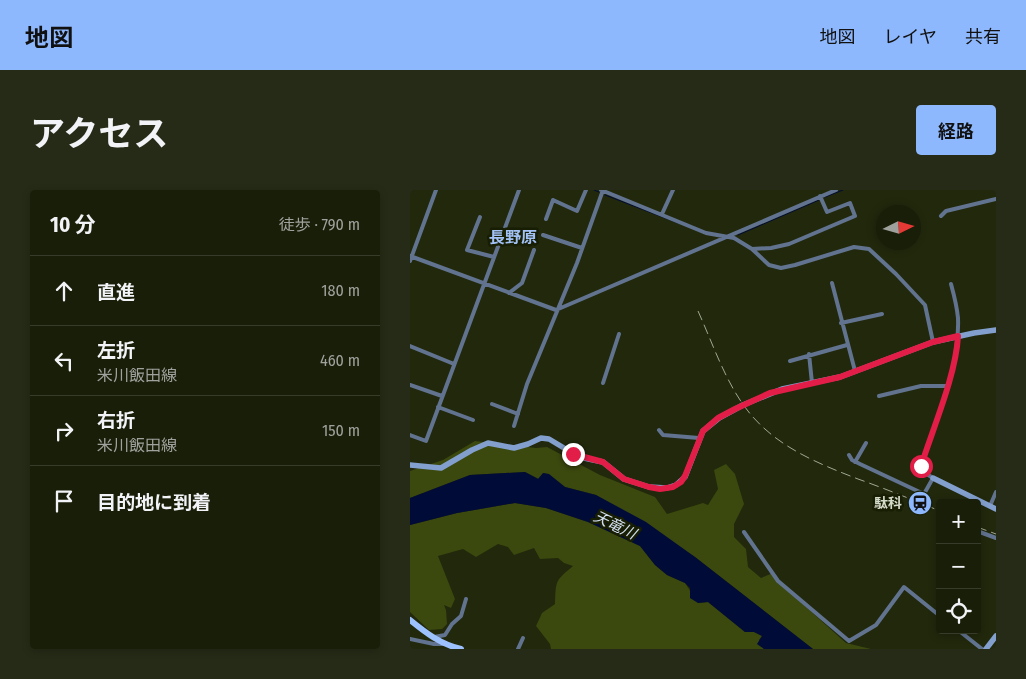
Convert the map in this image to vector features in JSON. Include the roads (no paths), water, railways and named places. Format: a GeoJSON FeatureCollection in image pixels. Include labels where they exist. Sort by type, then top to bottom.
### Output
{"type":"FeatureCollection","features":[{"type":"Feature","properties":{"kind":"main road"},"geometry":{"type":"LineString","coordinates":[[410,465],[441,468],[488,443],[514,448],[541,438],[549,439],[579,456],[603,462],[624,479],[649,487],[667,488],[676,485],[685,476],[703,431],[710,424],[743,405],[782,389],[840,377],[933,342],[996,330]]}},
{"type":"Feature","properties":{"kind":"main road"},"geometry":{"type":"LineString","coordinates":[[933,478],[996,509]]}},
{"type":"Feature","properties":{"kind":"main road"},"geometry":{"type":"LineString","coordinates":[[410,620],[444,644],[461,649]]}},
{"type":"Feature","properties":{"kind":"main road"},"geometry":{"type":"LineString","coordinates":[[984,649],[996,636]]}},
{"type":"Feature","properties":{"kind":"street"},"geometry":{"type":"LineString","coordinates":[[436,190],[411,258],[556,310],[836,190]]}},
{"type":"Feature","properties":{"kind":"street"},"geometry":{"type":"LineString","coordinates":[[410,435],[426,441],[519,190]]}},
{"type":"Feature","properties":{"kind":"street"},"geometry":{"type":"LineString","coordinates":[[546,219],[553,200],[577,211],[586,190]]}},
{"type":"Feature","properties":{"kind":"street"},"geometry":{"type":"LineString","coordinates":[[514,426],[527,384],[582,248],[602,190],[706,233],[734,238],[752,249],[769,265],[781,268],[854,247],[869,249],[925,305],[933,342]]}},
{"type":"Feature","properties":{"kind":"street"},"geometry":{"type":"LineString","coordinates":[[662,214],[673,190]]}},
{"type":"Feature","properties":{"kind":"street"},"geometry":{"type":"LineString","coordinates":[[752,249],[771,248],[789,244],[855,216],[850,203],[827,212],[820,196]]}},
{"type":"Feature","properties":{"kind":"street"},"geometry":{"type":"LineString","coordinates":[[941,216],[946,211],[996,199]]}},
{"type":"Feature","properties":{"kind":"street"},"geometry":{"type":"LineString","coordinates":[[480,217],[467,250],[494,257]]}},
{"type":"Feature","properties":{"kind":"street"},"geometry":{"type":"LineString","coordinates":[[543,235],[582,248]]}},
{"type":"Feature","properties":{"kind":"street"},"geometry":{"type":"LineString","coordinates":[[509,293],[522,283],[534,250]]}},
{"type":"Feature","properties":{"kind":"street"},"geometry":{"type":"LineString","coordinates":[[832,283],[855,371]]}},
{"type":"Feature","properties":{"kind":"street"},"geometry":{"type":"LineString","coordinates":[[849,455],[855,462],[924,494],[933,478],[922,471],[921,466],[948,386],[956,353],[958,336],[957,314],[951,284]]}},
{"type":"Feature","properties":{"kind":"street"},"geometry":{"type":"LineString","coordinates":[[841,323],[882,314]]}},
{"type":"Feature","properties":{"kind":"street"},"geometry":{"type":"LineString","coordinates":[[603,383],[620,334]]}},
{"type":"Feature","properties":{"kind":"street"},"geometry":{"type":"LineString","coordinates":[[790,361],[809,354],[847,345]]}},
{"type":"Feature","properties":{"kind":"street"},"geometry":{"type":"LineString","coordinates":[[410,346],[454,364]]}},
{"type":"Feature","properties":{"kind":"street"},"geometry":{"type":"LineString","coordinates":[[809,354],[812,383]]}},
{"type":"Feature","properties":{"kind":"street"},"geometry":{"type":"LineString","coordinates":[[410,385],[442,396]]}},
{"type":"Feature","properties":{"kind":"street"},"geometry":{"type":"LineString","coordinates":[[879,396],[921,386],[948,386]]}},
{"type":"Feature","properties":{"kind":"street"},"geometry":{"type":"LineString","coordinates":[[492,404],[518,414]]}},
{"type":"Feature","properties":{"kind":"street"},"geometry":{"type":"LineString","coordinates":[[438,407],[473,420]]}},
{"type":"Feature","properties":{"kind":"street"},"geometry":{"type":"LineString","coordinates":[[659,430],[663,434],[699,438]]}},
{"type":"Feature","properties":{"kind":"street"},"geometry":{"type":"LineString","coordinates":[[855,462],[866,443]]}},
{"type":"Feature","properties":{"kind":"street"},"geometry":{"type":"LineString","coordinates":[[990,506],[996,492]]}},
{"type":"Feature","properties":{"kind":"street"},"geometry":{"type":"LineString","coordinates":[[744,532],[778,581],[849,641],[876,625],[904,587],[936,613]]}},
{"type":"Feature","properties":{"kind":"street"},"geometry":{"type":"LineString","coordinates":[[981,532],[996,538]]}},
{"type":"Feature","properties":{"kind":"street"},"geometry":{"type":"LineString","coordinates":[[432,637],[445,636],[452,624],[461,616],[466,599]]}},
{"type":"Feature","properties":{"kind":"street"},"geometry":{"type":"LineString","coordinates":[[963,634],[984,649]]}},
{"type":"Feature","properties":{"kind":"street"},"geometry":{"type":"LineString","coordinates":[[518,649],[523,638]]}},
{"type":"Feature","properties":{"kind":"street"},"geometry":{"type":"LineString","coordinates":[[410,639],[444,644]]}},
{"type":"Feature","properties":{"kind":"water","name":"天竜川"},"geometry":{"type":"Polygon","coordinates":[[[525,472],[538,479],[543,473],[549,474],[565,487],[596,495],[646,522],[695,557],[813,649],[764,649],[757,644],[762,636],[754,632],[745,632],[708,602],[698,603],[690,598],[690,588],[685,583],[667,575],[655,565],[640,546],[588,522],[546,508],[515,503],[457,513],[410,525],[410,498],[470,475],[525,472]]]}},
{"type":"Feature","properties":{"kind":"waterway"},"geometry":{"type":"LineString","coordinates":[[594,190],[599,192]]}},
{"type":"Feature","properties":{"kind":"waterway"},"geometry":{"type":"LineString","coordinates":[[825,197],[843,190]]}},
{"type":"Feature","properties":{"kind":"waterway"},"geometry":{"type":"LineString","coordinates":[[605,195],[678,223]]}},
{"type":"Feature","properties":{"kind":"waterway"},"geometry":{"type":"LineString","coordinates":[[738,235],[819,200]]}},
{"type":"Feature","properties":{"kind":"railway"},"geometry":{"type":"LineString","coordinates":[[698,311],[723,370],[735,392],[753,417],[779,441],[825,466],[936,509]]}},
{"type":"Feature","properties":{"kind":"railway"},"geometry":{"type":"LineString","coordinates":[[981,528],[996,534]]}},
{"type":"Feature","properties":{"kind":"place","name":"駄科"},"geometry":{"type":"Point","coordinates":[920,503]}},
{"type":"Feature","properties":{"kind":"district","name":"長野原"},"geometry":{"type":"Point","coordinates":[513,237]}}]}
